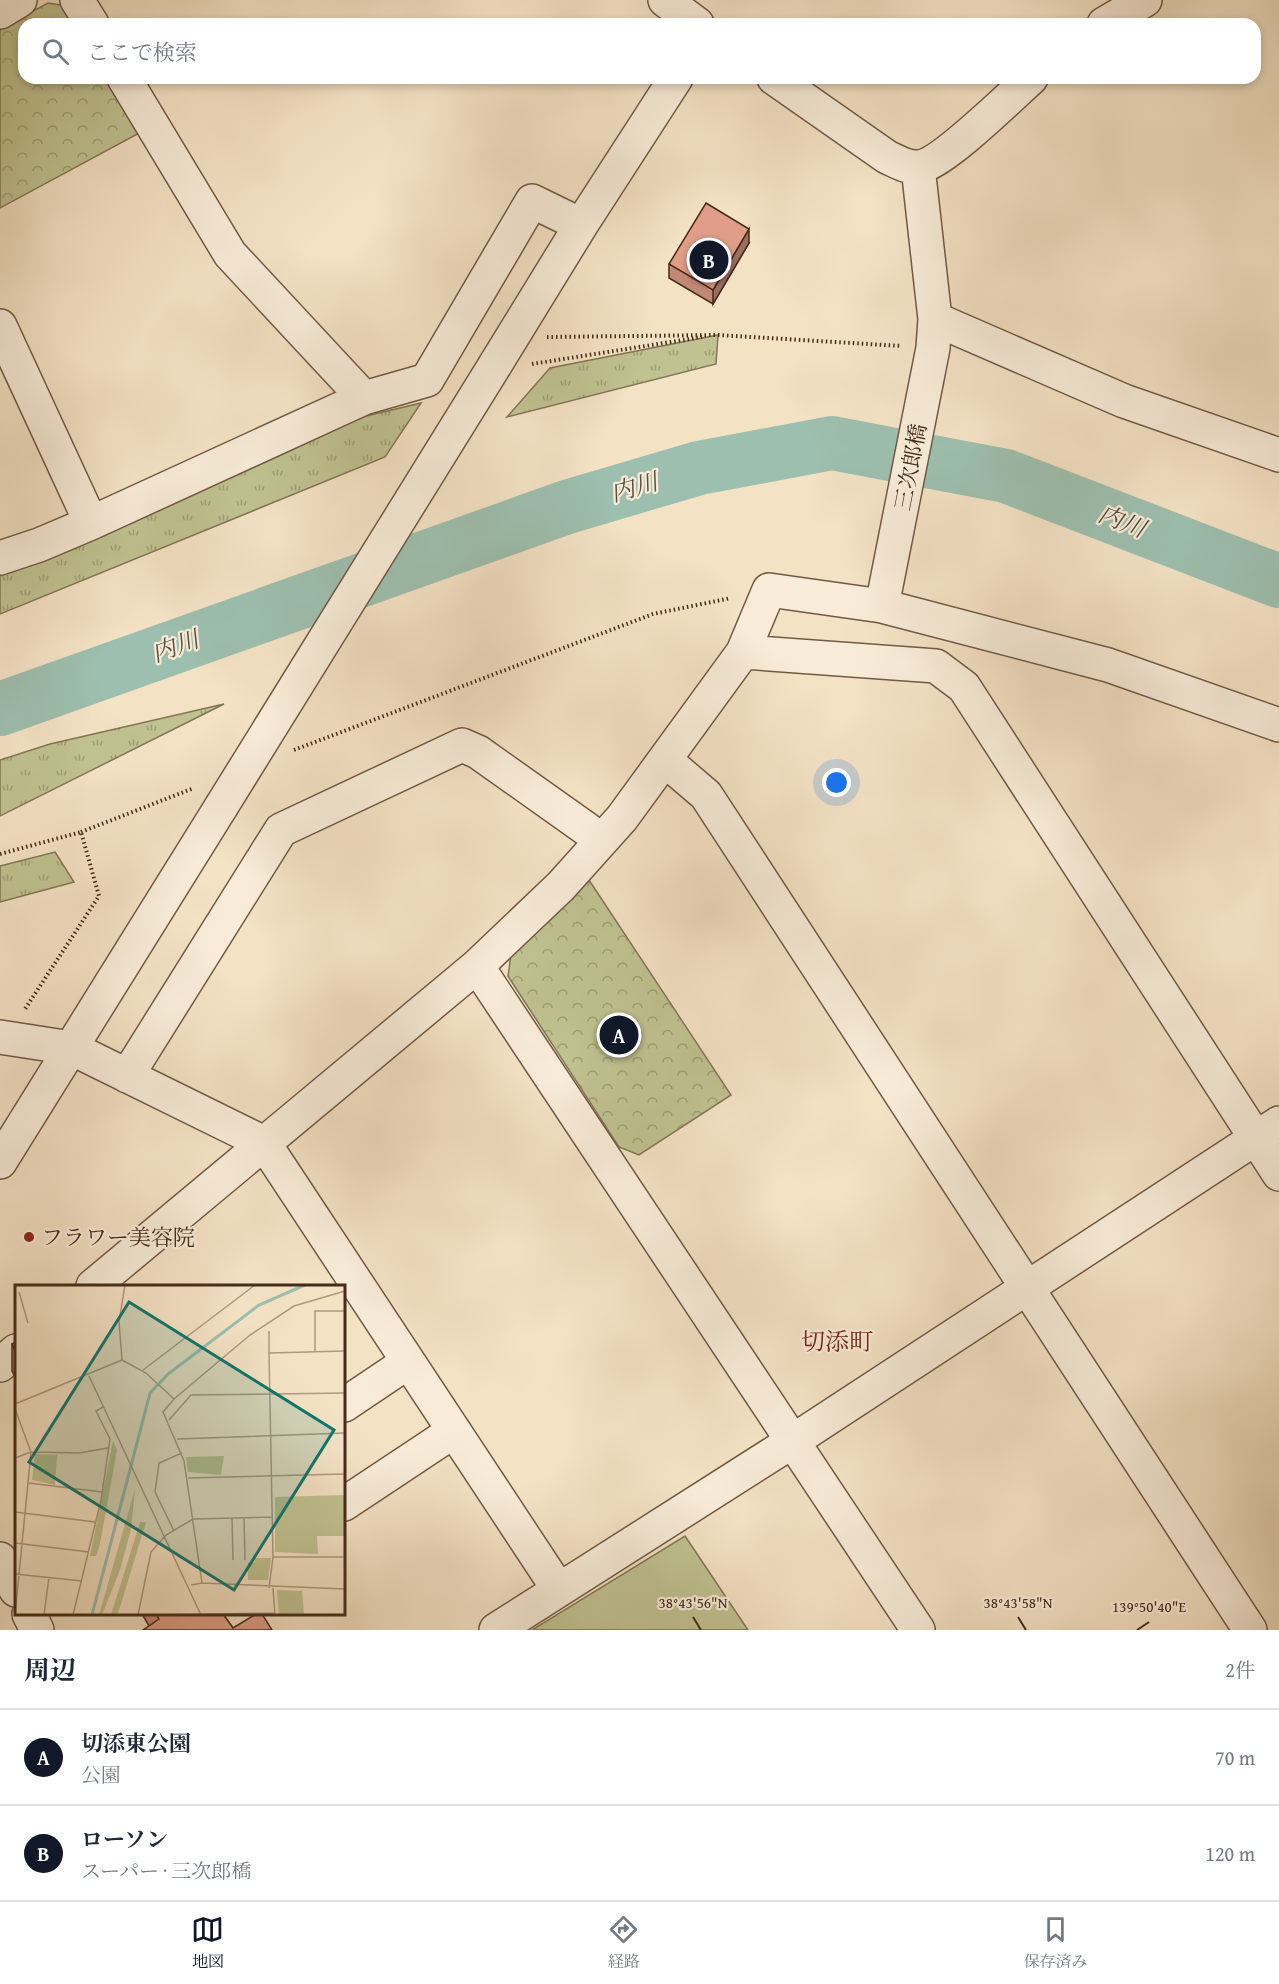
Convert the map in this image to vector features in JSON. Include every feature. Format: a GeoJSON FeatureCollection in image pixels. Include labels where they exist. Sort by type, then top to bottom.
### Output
{"type":"FeatureCollection","features":[{"type":"Feature","properties":{"kind":"street"},"geometry":{"type":"LineString","coordinates":[[0,12],[20,0]]}},
{"type":"Feature","properties":{"kind":"street"},"geometry":{"type":"LineString","coordinates":[[78,0],[88,18]]}},
{"type":"Feature","properties":{"kind":"street"},"geometry":{"type":"LineString","coordinates":[[665,0],[689,18]]}},
{"type":"Feature","properties":{"kind":"street"},"geometry":{"type":"LineString","coordinates":[[1114,18],[1145,0]]}},
{"type":"Feature","properties":{"kind":"street"},"geometry":{"type":"LineString","coordinates":[[128,84],[230,254],[364,398]]}},
{"type":"Feature","properties":{"kind":"street"},"geometry":{"type":"LineString","coordinates":[[0,1162],[71,1048],[210,797],[495,365],[581,225],[672,84]]}},
{"type":"Feature","properties":{"kind":"street"},"geometry":{"type":"LineString","coordinates":[[783,84],[887,157],[918,167],[949,150],[1024,84]]}},
{"type":"Feature","properties":{"kind":"street","name":"三次郎橋"},"geometry":{"type":"LineString","coordinates":[[884,596],[934,334],[918,167]]}},
{"type":"Feature","properties":{"kind":"street"},"geometry":{"type":"LineString","coordinates":[[0,558],[39,545],[91,523],[364,398],[427,380],[532,201],[581,225]]}},
{"type":"Feature","properties":{"kind":"street"},"geometry":{"type":"LineString","coordinates":[[0,326],[91,523]]}},
{"type":"Feature","properties":{"kind":"street"},"geometry":{"type":"LineString","coordinates":[[934,334],[1279,454]]}},
{"type":"Feature","properties":{"kind":"street"},"geometry":{"type":"LineString","coordinates":[[95,1285],[477,966],[561,886],[622,818],[743,652],[770,590],[884,596],[1108,665],[1279,725]]}},
{"type":"Feature","properties":{"kind":"street"},"geometry":{"type":"LineString","coordinates":[[743,652],[936,666],[964,687],[1268,1131],[1279,1174]]}},
{"type":"Feature","properties":{"kind":"street"},"geometry":{"type":"LineString","coordinates":[[127,1076],[281,830],[462,745],[478,752],[602,840]]}},
{"type":"Feature","properties":{"kind":"street"},"geometry":{"type":"LineString","coordinates":[[665,760],[706,795],[1250,1630]]}},
{"type":"Feature","properties":{"kind":"street"},"geometry":{"type":"LineString","coordinates":[[477,966],[918,1630]]}},
{"type":"Feature","properties":{"kind":"street"},"geometry":{"type":"LineString","coordinates":[[4,1037],[71,1048],[264,1143],[559,1590]]}},
{"type":"Feature","properties":{"kind":"street"},"geometry":{"type":"LineString","coordinates":[[496,1630],[793,1442],[1268,1131]]}},
{"type":"Feature","properties":{"kind":"street"},"geometry":{"type":"LineString","coordinates":[[0,1365],[15,1352]]}},
{"type":"Feature","properties":{"kind":"street"},"geometry":{"type":"LineString","coordinates":[[345,1404],[408,1362]]}},
{"type":"Feature","properties":{"kind":"street"},"geometry":{"type":"LineString","coordinates":[[345,1503],[454,1431]]}},
{"type":"Feature","properties":{"kind":"street"},"geometry":{"type":"LineString","coordinates":[[0,1559],[15,1588]]}},
{"type":"Feature","properties":{"kind":"street"},"geometry":{"type":"LineString","coordinates":[[30,1615],[37,1630]]}},
{"type":"Feature","properties":{"kind":"path"},"geometry":{"type":"LineString","coordinates":[[512,338],[934,334]]}},
{"type":"Feature","properties":{"kind":"path"},"geometry":{"type":"LineString","coordinates":[[532,364],[718,335]]}},
{"type":"Feature","properties":{"kind":"path"},"geometry":{"type":"LineString","coordinates":[[284,754],[653,614],[770,590]]}},
{"type":"Feature","properties":{"kind":"path"},"geometry":{"type":"LineString","coordinates":[[0,854],[210,797]]}},
{"type":"Feature","properties":{"kind":"path"},"geometry":{"type":"LineString","coordinates":[[4,1037],[99,896],[81,832]]}},
{"type":"Feature","properties":{"kind":"green space"},"geometry":{"type":"Polygon","coordinates":[[[48,3],[66,6],[74,18],[20,18],[48,3]]]}},
{"type":"Feature","properties":{"kind":"green space"},"geometry":{"type":"Polygon","coordinates":[[[18,19],[18,84],[114,84],[143,131],[0,208],[0,29],[18,19]]]}},
{"type":"Feature","properties":{"kind":"green space"},"geometry":{"type":"Polygon","coordinates":[[[718,335],[716,364],[507,417],[550,368],[718,335]]]}},
{"type":"Feature","properties":{"kind":"green space"},"geometry":{"type":"Polygon","coordinates":[[[421,403],[385,457],[0,614],[0,572],[358,418],[421,403]]]}},
{"type":"Feature","properties":{"kind":"green space"},"geometry":{"type":"Polygon","coordinates":[[[224,704],[0,816],[0,760],[50,744],[224,704]]]}},
{"type":"Feature","properties":{"kind":"green space"},"geometry":{"type":"Polygon","coordinates":[[[55,852],[74,882],[0,902],[0,866],[55,852]]]}},
{"type":"Feature","properties":{"kind":"green space"},"geometry":{"type":"Polygon","coordinates":[[[589,880],[731,1095],[639,1155],[619,1147],[508,976],[512,947],[589,880]]]}},
{"type":"Feature","properties":{"kind":"green space"},"geometry":{"type":"Polygon","coordinates":[[[685,1536],[748,1630],[532,1630],[685,1536]]]}},
{"type":"Feature","properties":{"kind":"building"},"geometry":{"type":"Polygon","coordinates":[[[706,203],[749,229],[713,290],[669,264],[706,203]]]}},
{"type":"Feature","properties":{"kind":"building"},"geometry":{"type":"Polygon","coordinates":[[[157,1615],[224,1615],[233,1628],[254,1615],[263,1615],[272,1630],[143,1630],[159,1619],[157,1615]]]}},
{"type":"Feature","properties":{"kind":"waterway","name":"内川"},"geometry":{"type":"LineString","coordinates":[[0,709],[567,507],[699,468],[832,443],[1006,476],[1279,581]]}},
{"type":"Feature","properties":{"kind":"place","name":"ローソン"},"geometry":{"type":"Point","coordinates":[709,260]}},
{"type":"Feature","properties":{"kind":"place","name":"切添東公園"},"geometry":{"type":"Point","coordinates":[619,1035]}},
{"type":"Feature","properties":{"kind":"place","name":"フラワー美容院"},"geometry":{"type":"Point","coordinates":[29,1237]}},
{"type":"Feature","properties":{"kind":"district","name":"切添町"},"geometry":{"type":"Point","coordinates":[837,1341]}}]}
